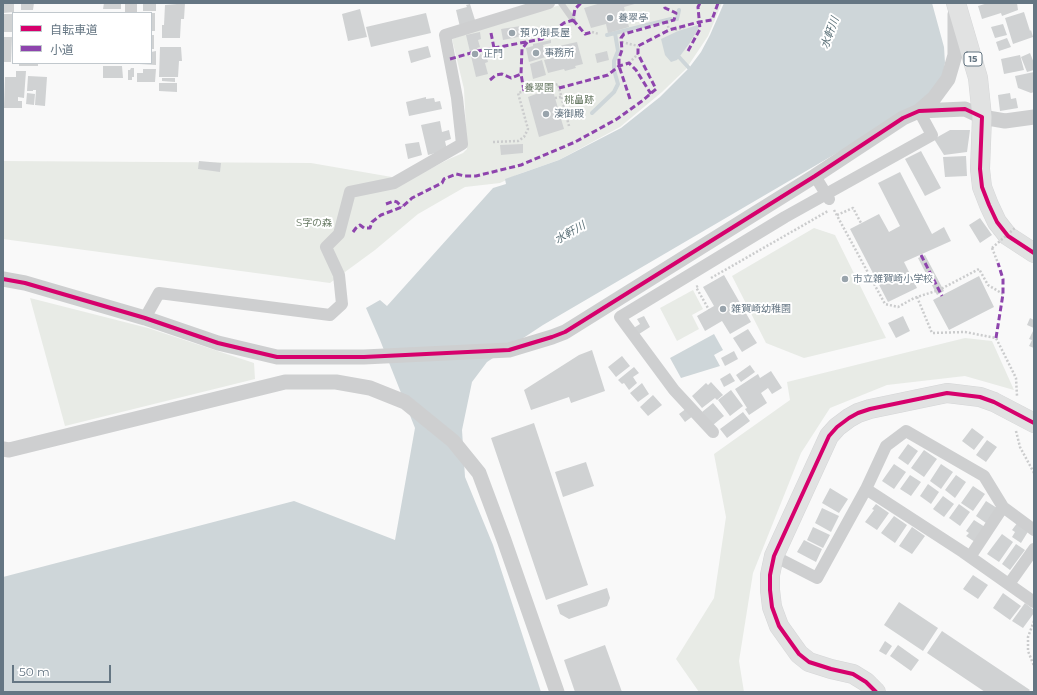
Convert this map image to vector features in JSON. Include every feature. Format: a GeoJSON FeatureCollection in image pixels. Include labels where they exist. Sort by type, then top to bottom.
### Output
{"type":"FeatureCollection","features":[{"type":"Feature","properties":{"kind":"main road","name":"15"},"geometry":{"type":"LineString","coordinates":[[956,3],[978,78],[982,117],[980,169],[982,186],[988,206],[997,222],[1008,236],[1034,253]]}},
{"type":"Feature","properties":{"kind":"main road"},"geometry":{"type":"LineString","coordinates":[[876,692],[866,682],[853,674],[809,662],[799,654],[779,626],[772,607],[770,575],[774,556],[829,436],[837,427],[849,418],[870,409],[947,393],[980,397],[994,402],[1034,423]]}},
{"type":"Feature","properties":{"kind":"street"},"geometry":{"type":"LineString","coordinates":[[145,318],[159,293],[330,315],[342,304],[339,274],[326,247],[339,234],[350,192],[394,183],[462,144],[457,98],[445,35],[549,3]]}},
{"type":"Feature","properties":{"kind":"street"},"geometry":{"type":"LineString","coordinates":[[3,279],[145,318],[218,343],[277,356],[364,357],[509,350],[565,332],[815,176],[903,118],[919,111],[934,98],[948,79],[955,54],[956,3]]}},
{"type":"Feature","properties":{"kind":"street"},"geometry":{"type":"LineString","coordinates":[[919,111],[966,109],[982,117],[1005,121],[1034,117]]}},
{"type":"Feature","properties":{"kind":"street"},"geometry":{"type":"LineString","coordinates":[[712,432],[674,390],[620,317],[932,135],[919,111]]}},
{"type":"Feature","properties":{"kind":"street"},"geometry":{"type":"LineString","coordinates":[[815,176],[827,197]]}},
{"type":"Feature","properties":{"kind":"street"},"geometry":{"type":"LineString","coordinates":[[3,449],[9,450],[285,382],[336,382],[370,388],[405,402],[453,441],[479,473],[557,692]]}},
{"type":"Feature","properties":{"kind":"street"},"geometry":{"type":"LineString","coordinates":[[774,556],[817,578],[866,490],[886,446],[906,431],[984,476],[1003,507],[1034,530]]}},
{"type":"Feature","properties":{"kind":"street"},"geometry":{"type":"LineString","coordinates":[[866,490],[970,557],[1034,602]]}},
{"type":"Feature","properties":{"kind":"street"},"geometry":{"type":"LineString","coordinates":[[970,557],[1003,507]]}},
{"type":"Feature","properties":{"kind":"street"},"geometry":{"type":"LineString","coordinates":[[1009,584],[1034,549]]}},
{"type":"Feature","properties":{"kind":"lane"},"geometry":{"type":"LineString","coordinates":[[561,3],[573,20]]}},
{"type":"Feature","properties":{"kind":"path"},"geometry":{"type":"LineString","coordinates":[[667,22],[669,30]]}},
{"type":"Feature","properties":{"kind":"path"},"geometry":{"type":"LineString","coordinates":[[676,31],[684,28],[685,25]]}},
{"type":"Feature","properties":{"kind":"path"},"geometry":{"type":"LineString","coordinates":[[592,32],[599,34]]}},
{"type":"Feature","properties":{"kind":"path"},"geometry":{"type":"LineString","coordinates":[[622,42],[638,46]]}},
{"type":"Feature","properties":{"kind":"path"},"geometry":{"type":"LineString","coordinates":[[629,63],[638,54]]}},
{"type":"Feature","properties":{"kind":"path"},"geometry":{"type":"LineString","coordinates":[[493,142],[514,143],[524,137],[528,130],[518,93],[544,85],[545,88],[558,84],[569,126]]}},
{"type":"Feature","properties":{"kind":"path"},"geometry":{"type":"LineString","coordinates":[[555,98],[561,97]]}},
{"type":"Feature","properties":{"kind":"path"},"geometry":{"type":"LineString","coordinates":[[710,279],[833,208],[885,304],[898,307],[917,297],[938,290],[979,269],[988,285],[1003,294]]}},
{"type":"Feature","properties":{"kind":"path"},"geometry":{"type":"LineString","coordinates":[[837,215],[853,208],[860,223]]}},
{"type":"Feature","properties":{"kind":"path"},"geometry":{"type":"LineString","coordinates":[[998,263],[992,248],[1015,228]]}},
{"type":"Feature","properties":{"kind":"path"},"geometry":{"type":"LineString","coordinates":[[703,283],[696,287],[708,310]]}},
{"type":"Feature","properties":{"kind":"path"},"geometry":{"type":"LineString","coordinates":[[917,297],[932,333],[965,332],[996,338],[1016,378],[1016,428],[1020,447],[1034,472]]}},
{"type":"Feature","properties":{"kind":"path"},"geometry":{"type":"LineString","coordinates":[[1034,621],[1028,637],[1028,651],[1034,666]]}},
{"type":"Feature","properties":{"kind":"green space","name":"S字の森"},"geometry":{"type":"Polygon","coordinates":[[[567,3],[722,3],[708,36],[686,69],[662,92],[620,127],[559,160],[519,174],[500,183],[465,187],[418,214],[375,250],[330,283],[3,239],[3,161],[311,163],[409,180],[463,153],[467,149],[464,89],[452,39],[489,26],[567,3]]]}},
{"type":"Feature","properties":{"kind":"green space"},"geometry":{"type":"Polygon","coordinates":[[[814,228],[835,235],[886,338],[804,358],[766,343],[732,276],[814,228]]]}},
{"type":"Feature","properties":{"kind":"green space"},"geometry":{"type":"Polygon","coordinates":[[[693,290],[703,309],[692,315],[699,329],[677,341],[660,308],[693,290]]]}},
{"type":"Feature","properties":{"kind":"green space"},"geometry":{"type":"Polygon","coordinates":[[[30,298],[148,328],[254,363],[255,379],[65,426],[30,298]]]}},
{"type":"Feature","properties":{"kind":"green space"},"geometry":{"type":"Polygon","coordinates":[[[965,338],[992,341],[1014,390],[965,376],[887,385],[830,408],[801,453],[753,573],[739,661],[744,692],[699,692],[676,659],[714,598],[726,517],[714,454],[790,400],[787,382],[965,338]]]}},
{"type":"Feature","properties":{"kind":"water","name":"水軒川"},"geometry":{"type":"Polygon","coordinates":[[[724,3],[932,3],[944,47],[945,63],[942,78],[924,102],[543,325],[487,362],[472,382],[462,430],[465,477],[493,545],[541,692],[3,692],[3,577],[294,501],[395,540],[415,428],[366,308],[380,300],[387,306],[493,188],[506,184],[505,179],[559,160],[621,128],[660,97],[689,68],[701,52],[724,3]]]}},
{"type":"Feature","properties":{"kind":"water"},"geometry":{"type":"Polygon","coordinates":[[[698,25],[698,29],[689,44],[677,60],[671,62],[665,55],[661,39],[678,31],[698,25]]]}},
{"type":"Feature","properties":{"kind":"water"},"geometry":{"type":"Polygon","coordinates":[[[714,334],[723,350],[714,355],[720,366],[681,378],[670,358],[714,334]]]}},
{"type":"Feature","properties":{"kind":"building"},"geometry":{"type":"Polygon","coordinates":[[[3,3],[14,3],[14,12],[3,13],[3,3]]]}},
{"type":"Feature","properties":{"kind":"building"},"geometry":{"type":"Polygon","coordinates":[[[21,3],[34,3],[33,10],[21,10],[21,3]]]}},
{"type":"Feature","properties":{"kind":"building"},"geometry":{"type":"Polygon","coordinates":[[[104,3],[121,3],[121,9],[103,9],[104,3]]]}},
{"type":"Feature","properties":{"kind":"building"},"geometry":{"type":"Polygon","coordinates":[[[143,3],[156,3],[156,11],[143,11],[143,3]]]}},
{"type":"Feature","properties":{"kind":"building"},"geometry":{"type":"Polygon","coordinates":[[[185,3],[184,19],[181,19],[180,38],[162,38],[165,5],[185,3]]]}},
{"type":"Feature","properties":{"kind":"building","name":"養翠亭"},"geometry":{"type":"Polygon","coordinates":[[[601,3],[638,3],[624,7],[626,15],[632,14],[634,22],[628,23],[629,27],[608,33],[606,24],[591,28],[584,8],[601,3]]]}},
{"type":"Feature","properties":{"kind":"building"},"geometry":{"type":"Polygon","coordinates":[[[988,3],[1017,3],[1018,10],[1002,16],[1001,13],[982,19],[978,6],[988,3]]]}},
{"type":"Feature","properties":{"kind":"building"},"geometry":{"type":"Polygon","coordinates":[[[470,4],[475,20],[460,27],[456,10],[467,7],[466,5],[470,4]]]}},
{"type":"Feature","properties":{"kind":"building"},"geometry":{"type":"Polygon","coordinates":[[[360,9],[367,37],[348,41],[342,14],[360,9]]]}},
{"type":"Feature","properties":{"kind":"building"},"geometry":{"type":"Polygon","coordinates":[[[1024,12],[1033,37],[1013,44],[1005,18],[1024,12]]]}},
{"type":"Feature","properties":{"kind":"building"},"geometry":{"type":"Polygon","coordinates":[[[152,13],[155,13],[155,31],[152,31],[152,13]]]}},
{"type":"Feature","properties":{"kind":"building"},"geometry":{"type":"Polygon","coordinates":[[[426,13],[431,33],[371,47],[366,27],[426,13]]]}},
{"type":"Feature","properties":{"kind":"building"},"geometry":{"type":"Polygon","coordinates":[[[3,14],[12,14],[12,32],[3,32],[3,14]]]}},
{"type":"Feature","properties":{"kind":"building"},"geometry":{"type":"Polygon","coordinates":[[[1003,24],[1007,35],[995,38],[991,27],[1003,24]]]}},
{"type":"Feature","properties":{"kind":"building","name":"預り御長屋"},"geometry":{"type":"Polygon","coordinates":[[[521,26],[523,36],[503,40],[501,29],[521,26]]]}},
{"type":"Feature","properties":{"kind":"building","name":"正門"},"geometry":{"type":"Polygon","coordinates":[[[480,32],[481,39],[478,40],[480,47],[477,48],[479,55],[481,54],[483,59],[487,58],[488,62],[485,63],[488,74],[476,77],[466,35],[480,32]]]}},
{"type":"Feature","properties":{"kind":"building"},"geometry":{"type":"Polygon","coordinates":[[[152,35],[154,35],[154,49],[152,49],[152,35]]]}},
{"type":"Feature","properties":{"kind":"building"},"geometry":{"type":"Polygon","coordinates":[[[3,37],[12,37],[11,62],[3,62],[3,37]]]}},
{"type":"Feature","properties":{"kind":"building"},"geometry":{"type":"Polygon","coordinates":[[[1007,38],[1011,47],[999,51],[996,42],[1007,38]]]}},
{"type":"Feature","properties":{"kind":"building","name":"事務所"},"geometry":{"type":"Polygon","coordinates":[[[551,40],[551,43],[543,45],[546,57],[529,62],[526,48],[533,46],[533,44],[551,40]]]}},
{"type":"Feature","properties":{"kind":"building"},"geometry":{"type":"Polygon","coordinates":[[[577,42],[583,64],[565,71],[564,69],[548,73],[544,60],[552,58],[550,48],[577,42]]]}},
{"type":"Feature","properties":{"kind":"building"},"geometry":{"type":"Polygon","coordinates":[[[428,46],[431,57],[411,63],[408,51],[428,46]]]}},
{"type":"Feature","properties":{"kind":"building"},"geometry":{"type":"Polygon","coordinates":[[[160,47],[181,47],[182,61],[179,61],[178,77],[159,77],[160,47]]]}},
{"type":"Feature","properties":{"kind":"building"},"geometry":{"type":"Polygon","coordinates":[[[156,51],[156,65],[139,64],[152,64],[152,52],[156,51]]]}},
{"type":"Feature","properties":{"kind":"building"},"geometry":{"type":"Polygon","coordinates":[[[607,51],[609,60],[597,63],[595,54],[607,51]]]}},
{"type":"Feature","properties":{"kind":"building"},"geometry":{"type":"Polygon","coordinates":[[[1030,53],[1034,63],[1034,70],[1027,72],[1021,57],[1030,53]]]}},
{"type":"Feature","properties":{"kind":"building"},"geometry":{"type":"Polygon","coordinates":[[[1020,55],[1024,70],[1004,74],[1001,59],[1020,55]]]}},
{"type":"Feature","properties":{"kind":"building"},"geometry":{"type":"Polygon","coordinates":[[[542,60],[546,75],[533,79],[530,64],[542,60]]]}},
{"type":"Feature","properties":{"kind":"building"},"geometry":{"type":"Polygon","coordinates":[[[19,64],[38,64],[38,66],[19,66],[19,64]]]}},
{"type":"Feature","properties":{"kind":"building"},"geometry":{"type":"Polygon","coordinates":[[[103,66],[122,66],[123,78],[103,78],[103,66]]]}},
{"type":"Feature","properties":{"kind":"building"},"geometry":{"type":"Polygon","coordinates":[[[134,68],[134,77],[132,77],[132,80],[128,80],[128,70],[134,68]]]}},
{"type":"Feature","properties":{"kind":"building"},"geometry":{"type":"Polygon","coordinates":[[[143,69],[156,69],[155,82],[137,82],[137,73],[143,73],[143,69]]]}},
{"type":"Feature","properties":{"kind":"building"},"geometry":{"type":"Polygon","coordinates":[[[16,71],[26,71],[24,98],[18,97],[18,101],[22,101],[22,108],[4,108],[5,77],[16,77],[16,71]]]}},
{"type":"Feature","properties":{"kind":"building"},"geometry":{"type":"Polygon","coordinates":[[[1034,72],[1034,92],[1031,93],[1018,88],[1015,76],[1034,72]]]}},
{"type":"Feature","properties":{"kind":"building"},"geometry":{"type":"Polygon","coordinates":[[[28,76],[47,77],[45,106],[35,105],[36,90],[27,91],[28,76]]]}},
{"type":"Feature","properties":{"kind":"building"},"geometry":{"type":"Polygon","coordinates":[[[162,78],[175,78],[175,82],[162,81],[162,78]]]}},
{"type":"Feature","properties":{"kind":"building"},"geometry":{"type":"Polygon","coordinates":[[[159,83],[177,83],[177,92],[159,91],[159,83]]]}},
{"type":"Feature","properties":{"kind":"building","name":"湊御殿"},"geometry":{"type":"Polygon","coordinates":[[[544,91],[544,94],[553,91],[564,129],[539,137],[528,97],[544,91]]]}},
{"type":"Feature","properties":{"kind":"building"},"geometry":{"type":"Polygon","coordinates":[[[27,93],[35,94],[34,105],[26,104],[27,93]]]}},
{"type":"Feature","properties":{"kind":"building"},"geometry":{"type":"Polygon","coordinates":[[[1010,93],[1011,99],[1016,98],[1018,108],[1000,111],[998,95],[1010,93]]]}},
{"type":"Feature","properties":{"kind":"building"},"geometry":{"type":"Polygon","coordinates":[[[426,97],[426,99],[434,98],[435,102],[440,101],[442,109],[409,116],[406,102],[426,97]]]}},
{"type":"Feature","properties":{"kind":"building"},"geometry":{"type":"Polygon","coordinates":[[[440,121],[442,132],[449,130],[451,139],[445,141],[447,150],[428,155],[421,125],[440,121]]]}},
{"type":"Feature","properties":{"kind":"building"},"geometry":{"type":"Polygon","coordinates":[[[950,130],[970,130],[967,152],[944,155],[934,139],[950,130]]]}},
{"type":"Feature","properties":{"kind":"building"},"geometry":{"type":"Polygon","coordinates":[[[419,142],[422,155],[408,159],[405,144],[419,142]]]}},
{"type":"Feature","properties":{"kind":"building"},"geometry":{"type":"Polygon","coordinates":[[[523,144],[523,153],[501,155],[500,145],[523,144]]]}},
{"type":"Feature","properties":{"kind":"building"},"geometry":{"type":"Polygon","coordinates":[[[921,151],[941,188],[925,196],[905,159],[921,151]]]}},
{"type":"Feature","properties":{"kind":"building"},"geometry":{"type":"Polygon","coordinates":[[[966,156],[967,176],[945,177],[943,157],[966,156]]]}},
{"type":"Feature","properties":{"kind":"building"},"geometry":{"type":"Polygon","coordinates":[[[199,161],[221,163],[220,172],[198,169],[199,161]]]}},
{"type":"Feature","properties":{"kind":"building"},"geometry":{"type":"Polygon","coordinates":[[[900,172],[932,234],[944,227],[951,241],[904,262],[917,288],[888,302],[850,229],[879,214],[889,232],[900,226],[878,183],[900,172]]]}},
{"type":"Feature","properties":{"kind":"building"},"geometry":{"type":"Polygon","coordinates":[[[980,218],[992,235],[980,243],[969,225],[980,218]]]}},
{"type":"Feature","properties":{"kind":"building"},"geometry":{"type":"Polygon","coordinates":[[[925,255],[944,291],[937,295],[918,258],[925,255]]]}},
{"type":"Feature","properties":{"kind":"building"},"geometry":{"type":"Polygon","coordinates":[[[724,275],[751,322],[730,334],[722,321],[705,331],[697,316],[714,306],[703,287],[724,275]]]}},
{"type":"Feature","properties":{"kind":"building"},"geometry":{"type":"Polygon","coordinates":[[[979,276],[994,307],[949,330],[933,300],[979,276]]]}},
{"type":"Feature","properties":{"kind":"building"},"geometry":{"type":"Polygon","coordinates":[[[644,316],[650,327],[636,336],[632,329],[640,324],[637,319],[644,316]]]}},
{"type":"Feature","properties":{"kind":"building"},"geometry":{"type":"Polygon","coordinates":[[[903,316],[910,331],[896,338],[888,323],[903,316]]]}},
{"type":"Feature","properties":{"kind":"building"},"geometry":{"type":"Polygon","coordinates":[[[1030,318],[1034,320],[1034,328],[1027,325],[1030,318]]]}},
{"type":"Feature","properties":{"kind":"building"},"geometry":{"type":"Polygon","coordinates":[[[748,329],[757,343],[742,352],[733,338],[748,329]]]}},
{"type":"Feature","properties":{"kind":"building"},"geometry":{"type":"Polygon","coordinates":[[[1034,329],[1034,348],[1029,346],[1032,340],[1029,339],[1034,329]]]}},
{"type":"Feature","properties":{"kind":"building"},"geometry":{"type":"Polygon","coordinates":[[[592,350],[605,391],[571,403],[569,397],[531,410],[524,390],[579,355],[592,350]]]}},
{"type":"Feature","properties":{"kind":"building"},"geometry":{"type":"Polygon","coordinates":[[[734,351],[738,359],[725,366],[721,358],[734,351]]]}},
{"type":"Feature","properties":{"kind":"building"},"geometry":{"type":"Polygon","coordinates":[[[622,356],[630,366],[616,377],[608,367],[622,356]]]}},
{"type":"Feature","properties":{"kind":"building"},"geometry":{"type":"Polygon","coordinates":[[[750,365],[755,372],[741,382],[736,375],[750,365]]]}},
{"type":"Feature","properties":{"kind":"building"},"geometry":{"type":"Polygon","coordinates":[[[634,367],[639,373],[633,377],[637,383],[629,390],[624,383],[622,384],[618,380],[634,367]]]}},
{"type":"Feature","properties":{"kind":"building"},"geometry":{"type":"Polygon","coordinates":[[[771,371],[782,388],[772,394],[768,388],[761,393],[767,403],[749,415],[745,409],[747,408],[735,389],[758,374],[760,378],[771,371]]]}},
{"type":"Feature","properties":{"kind":"building"},"geometry":{"type":"Polygon","coordinates":[[[730,373],[735,381],[724,387],[720,379],[730,373]]]}},
{"type":"Feature","properties":{"kind":"building"},"geometry":{"type":"Polygon","coordinates":[[[711,382],[723,395],[717,400],[715,398],[702,408],[692,396],[706,383],[708,385],[711,382]]]}},
{"type":"Feature","properties":{"kind":"building"},"geometry":{"type":"Polygon","coordinates":[[[642,383],[649,394],[638,402],[630,393],[642,383]]]}},
{"type":"Feature","properties":{"kind":"building"},"geometry":{"type":"Polygon","coordinates":[[[731,390],[743,406],[730,416],[718,400],[731,390]]]}},
{"type":"Feature","properties":{"kind":"building"},"geometry":{"type":"Polygon","coordinates":[[[653,395],[662,405],[648,416],[640,407],[653,395]]]}},
{"type":"Feature","properties":{"kind":"building"},"geometry":{"type":"Polygon","coordinates":[[[713,403],[724,416],[713,425],[702,412],[713,403]]]}},
{"type":"Feature","properties":{"kind":"building"},"geometry":{"type":"Polygon","coordinates":[[[687,408],[693,416],[685,422],[679,414],[687,408]]]}},
{"type":"Feature","properties":{"kind":"building"},"geometry":{"type":"Polygon","coordinates":[[[743,412],[750,421],[727,438],[720,429],[743,412]]]}},
{"type":"Feature","properties":{"kind":"building"},"geometry":{"type":"Polygon","coordinates":[[[534,423],[588,585],[546,600],[491,438],[534,423]]]}},
{"type":"Feature","properties":{"kind":"building"},"geometry":{"type":"Polygon","coordinates":[[[972,428],[984,437],[974,450],[962,441],[972,428]]]}},
{"type":"Feature","properties":{"kind":"building"},"geometry":{"type":"Polygon","coordinates":[[[987,440],[997,447],[986,462],[976,455],[987,440]]]}},
{"type":"Feature","properties":{"kind":"building"},"geometry":{"type":"Polygon","coordinates":[[[908,444],[918,451],[908,465],[898,458],[908,444]]]}},
{"type":"Feature","properties":{"kind":"building"},"geometry":{"type":"Polygon","coordinates":[[[924,450],[937,459],[924,477],[911,468],[924,450]]]}},
{"type":"Feature","properties":{"kind":"building"},"geometry":{"type":"Polygon","coordinates":[[[586,462],[594,486],[563,497],[555,472],[586,462]]]}},
{"type":"Feature","properties":{"kind":"building"},"geometry":{"type":"Polygon","coordinates":[[[894,464],[906,472],[894,489],[882,481],[894,464]]]}},
{"type":"Feature","properties":{"kind":"building"},"geometry":{"type":"Polygon","coordinates":[[[941,464],[953,472],[941,489],[930,481],[941,464]]]}},
{"type":"Feature","properties":{"kind":"building"},"geometry":{"type":"Polygon","coordinates":[[[910,475],[921,482],[911,496],[900,489],[910,475]]]}},
{"type":"Feature","properties":{"kind":"building"},"geometry":{"type":"Polygon","coordinates":[[[956,475],[966,482],[955,498],[945,490],[956,475]]]}},
{"type":"Feature","properties":{"kind":"building"},"geometry":{"type":"Polygon","coordinates":[[[928,484],[939,492],[931,504],[920,496],[928,484]]]}},
{"type":"Feature","properties":{"kind":"building"},"geometry":{"type":"Polygon","coordinates":[[[973,486],[985,494],[973,511],[961,503],[973,486]]]}},
{"type":"Feature","properties":{"kind":"building"},"geometry":{"type":"Polygon","coordinates":[[[830,488],[848,499],[839,513],[822,503],[830,488]]]}},
{"type":"Feature","properties":{"kind":"building"},"geometry":{"type":"Polygon","coordinates":[[[943,496],[954,504],[944,517],[933,509],[943,496]]]}},
{"type":"Feature","properties":{"kind":"building"},"geometry":{"type":"Polygon","coordinates":[[[986,501],[997,508],[986,523],[976,516],[986,501]]]}},
{"type":"Feature","properties":{"kind":"building"},"geometry":{"type":"Polygon","coordinates":[[[876,504],[889,513],[877,530],[865,522],[874,510],[872,509],[876,504]]]}},
{"type":"Feature","properties":{"kind":"building"},"geometry":{"type":"Polygon","coordinates":[[[959,504],[970,512],[960,526],[949,518],[959,504]]]}},
{"type":"Feature","properties":{"kind":"building"},"geometry":{"type":"Polygon","coordinates":[[[822,508],[839,516],[831,532],[815,523],[822,508]]]}},
{"type":"Feature","properties":{"kind":"building"},"geometry":{"type":"Polygon","coordinates":[[[894,516],[907,525],[895,543],[881,533],[894,516]]]}},
{"type":"Feature","properties":{"kind":"building"},"geometry":{"type":"Polygon","coordinates":[[[974,520],[985,527],[975,542],[966,536],[969,533],[966,531],[974,520]]]}},
{"type":"Feature","properties":{"kind":"building"},"geometry":{"type":"Polygon","coordinates":[[[1018,522],[1029,530],[1021,543],[1012,537],[1015,532],[1012,530],[1018,522]]]}},
{"type":"Feature","properties":{"kind":"building"},"geometry":{"type":"Polygon","coordinates":[[[813,527],[830,535],[823,548],[807,540],[813,527]]]}},
{"type":"Feature","properties":{"kind":"building"},"geometry":{"type":"Polygon","coordinates":[[[912,527],[925,536],[912,554],[899,546],[912,527]]]}},
{"type":"Feature","properties":{"kind":"building"},"geometry":{"type":"Polygon","coordinates":[[[1002,534],[1013,542],[999,562],[987,554],[1002,534]]]}},
{"type":"Feature","properties":{"kind":"building"},"geometry":{"type":"Polygon","coordinates":[[[804,540],[822,549],[816,562],[797,552],[804,540]]]}},
{"type":"Feature","properties":{"kind":"building"},"geometry":{"type":"Polygon","coordinates":[[[1016,544],[1025,550],[1010,570],[1002,564],[1016,544]]]}},
{"type":"Feature","properties":{"kind":"building"},"geometry":{"type":"Polygon","coordinates":[[[973,575],[988,585],[978,599],[963,589],[973,575]]]}},
{"type":"Feature","properties":{"kind":"building"},"geometry":{"type":"Polygon","coordinates":[[[607,588],[610,598],[607,606],[569,619],[560,614],[557,605],[607,588]]]}},
{"type":"Feature","properties":{"kind":"building"},"geometry":{"type":"Polygon","coordinates":[[[1003,593],[1021,606],[1010,620],[993,608],[1003,593]]]}},
{"type":"Feature","properties":{"kind":"building"},"geometry":{"type":"Polygon","coordinates":[[[899,602],[938,628],[923,651],[884,625],[899,602]]]}},
{"type":"Feature","properties":{"kind":"building"},"geometry":{"type":"Polygon","coordinates":[[[1025,603],[1034,610],[1034,613],[1023,628],[1012,621],[1025,603]]]}},
{"type":"Feature","properties":{"kind":"building"},"geometry":{"type":"Polygon","coordinates":[[[942,631],[1030,690],[1028,692],[985,692],[927,653],[942,631]]]}},
{"type":"Feature","properties":{"kind":"building"},"geometry":{"type":"Polygon","coordinates":[[[885,641],[892,646],[886,655],[879,651],[885,641]]]}},
{"type":"Feature","properties":{"kind":"building"},"geometry":{"type":"Polygon","coordinates":[[[605,645],[622,692],[575,692],[564,660],[605,645]]]}},
{"type":"Feature","properties":{"kind":"building"},"geometry":{"type":"Polygon","coordinates":[[[898,645],[919,660],[911,671],[890,656],[898,645]]]}},
{"type":"Feature","properties":{"kind":"waterway"},"geometry":{"type":"LineString","coordinates":[[677,19],[679,10]]}},
{"type":"Feature","properties":{"kind":"waterway"},"geometry":{"type":"LineString","coordinates":[[607,35],[671,19]]}},
{"type":"Feature","properties":{"kind":"waterway"},"geometry":{"type":"LineString","coordinates":[[592,113],[614,92],[618,84],[614,70],[614,61],[618,51],[615,33]]}},
{"type":"Feature","properties":{"kind":"waterway"},"geometry":{"type":"LineString","coordinates":[[679,57],[689,68]]}},
{"type":"Feature","properties":{"kind":"marked path"},"geometry":{"type":"LineString","coordinates":[[450,59],[478,51],[542,39],[564,23],[573,20],[575,9],[581,3]]}},
{"type":"Feature","properties":{"kind":"marked path"},"geometry":{"type":"LineString","coordinates":[[630,99],[619,66],[619,58],[622,50],[621,38],[624,34],[674,20],[676,13],[665,8],[664,3]]}},
{"type":"Feature","properties":{"kind":"marked path"},"geometry":{"type":"LineString","coordinates":[[688,51],[700,29],[698,7],[700,3]]}},
{"type":"Feature","properties":{"kind":"marked path"},"geometry":{"type":"LineString","coordinates":[[353,232],[360,225],[364,228],[370,228],[372,222],[381,215],[402,207],[412,198],[442,183],[444,179],[456,174],[476,176],[521,165],[575,142],[617,119],[656,89],[638,54],[638,46],[669,30],[712,20],[718,3]]}},
{"type":"Feature","properties":{"kind":"marked path"},"geometry":{"type":"LineString","coordinates":[[573,20],[585,34],[592,32]]}},
{"type":"Feature","properties":{"kind":"marked path"},"geometry":{"type":"LineString","coordinates":[[491,33],[494,48]]}},
{"type":"Feature","properties":{"kind":"marked path"},"geometry":{"type":"LineString","coordinates":[[524,91],[521,74],[522,49],[528,41]]}},
{"type":"Feature","properties":{"kind":"marked path"},"geometry":{"type":"LineString","coordinates":[[559,88],[608,75],[619,66],[629,63],[636,70],[651,94]]}},
{"type":"Feature","properties":{"kind":"marked path"},"geometry":{"type":"LineString","coordinates":[[490,80],[496,75],[502,74],[511,78],[521,74]]}},
{"type":"Feature","properties":{"kind":"marked path"},"geometry":{"type":"LineString","coordinates":[[386,204],[394,201],[402,207]]}},
{"type":"Feature","properties":{"kind":"marked path"},"geometry":{"type":"LineString","coordinates":[[921,255],[942,296]]}},
{"type":"Feature","properties":{"kind":"marked path"},"geometry":{"type":"LineString","coordinates":[[996,338],[1003,294],[1003,279],[998,263]]}},
{"type":"Feature","properties":{"kind":"cycle path"},"geometry":{"type":"LineString","coordinates":[[3,279],[25,283],[145,318],[218,343],[277,357],[364,357],[509,350],[565,332],[815,176],[903,118],[919,111],[965,109],[982,117],[980,169],[982,187],[997,222],[1008,236],[1034,253]]}},
{"type":"Feature","properties":{"kind":"cycle path"},"geometry":{"type":"LineString","coordinates":[[876,692],[866,682],[853,674],[809,662],[799,654],[779,626],[772,607],[770,575],[774,556],[829,436],[837,427],[858,413],[870,409],[947,393],[980,397],[994,402],[1034,423]]}},
{"type":"Feature","properties":{"kind":"place","name":"養翠亭"},"geometry":{"type":"Point","coordinates":[610,18]}},
{"type":"Feature","properties":{"kind":"place","name":"預り御長屋"},"geometry":{"type":"Point","coordinates":[512,33]}},
{"type":"Feature","properties":{"kind":"place","name":"事務所"},"geometry":{"type":"Point","coordinates":[536,53]}},
{"type":"Feature","properties":{"kind":"place","name":"正門"},"geometry":{"type":"Point","coordinates":[475,54]}},
{"type":"Feature","properties":{"kind":"place","name":"湊御殿"},"geometry":{"type":"Point","coordinates":[546,114]}},
{"type":"Feature","properties":{"kind":"place","name":"市立雑賀崎小学校"},"geometry":{"type":"Point","coordinates":[845,279]}},
{"type":"Feature","properties":{"kind":"place","name":"雑賀崎幼稚園"},"geometry":{"type":"Point","coordinates":[723,309]}},
{"type":"Feature","properties":{"kind":"park label","name":"養翠園"},"geometry":{"type":"Point","coordinates":[539,88]}},
{"type":"Feature","properties":{"kind":"park label","name":"桃畠跡"},"geometry":{"type":"Point","coordinates":[579,100]}}]}
